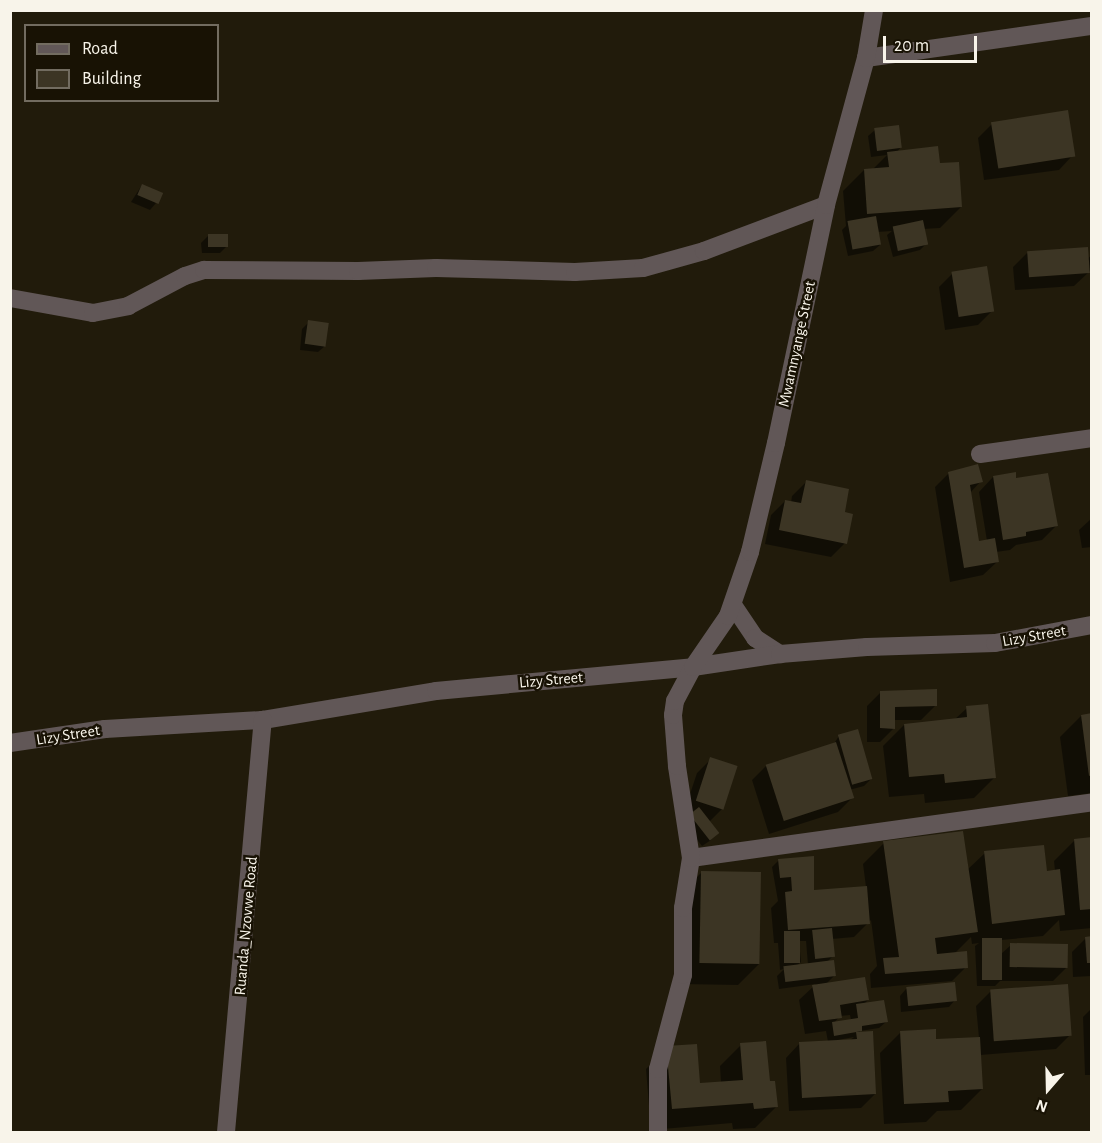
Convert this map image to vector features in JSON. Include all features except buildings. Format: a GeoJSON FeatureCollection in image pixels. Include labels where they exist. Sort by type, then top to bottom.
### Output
{"type":"FeatureCollection","features":[{"type":"Feature","properties":{"kind":"street","name":"Mwamnyange Street"},"geometry":{"type":"LineString","coordinates":[[658,1132],[658,1069],[683,975],[683,908],[691,858],[673,715],[680,688],[723,626],[733,605],[750,552],[826,206],[866,58],[874,10]]}},
{"type":"Feature","properties":{"kind":"street"},"geometry":{"type":"LineString","coordinates":[[866,58],[1092,26]]}},
{"type":"Feature","properties":{"kind":"street"},"geometry":{"type":"LineString","coordinates":[[10,298],[93,313],[128,306],[185,276],[204,270],[358,271],[436,268],[575,272],[643,268],[704,251],[826,206]]}},
{"type":"Feature","properties":{"kind":"street"},"geometry":{"type":"LineString","coordinates":[[980,454],[1092,438]]}},
{"type":"Feature","properties":{"kind":"street"},"geometry":{"type":"LineString","coordinates":[[733,605],[756,638],[780,654]]}},
{"type":"Feature","properties":{"kind":"street","name":"Lizy Street"},"geometry":{"type":"LineString","coordinates":[[10,743],[105,729],[264,720],[435,691],[693,667],[780,654],[867,647],[994,643],[1092,625]]}},
{"type":"Feature","properties":{"kind":"street","name":"Ruanda_Nzovwe Road"},"geometry":{"type":"LineString","coordinates":[[226,1132],[264,720]]}},
{"type":"Feature","properties":{"kind":"street"},"geometry":{"type":"LineString","coordinates":[[691,858],[1092,802]]}}]}
